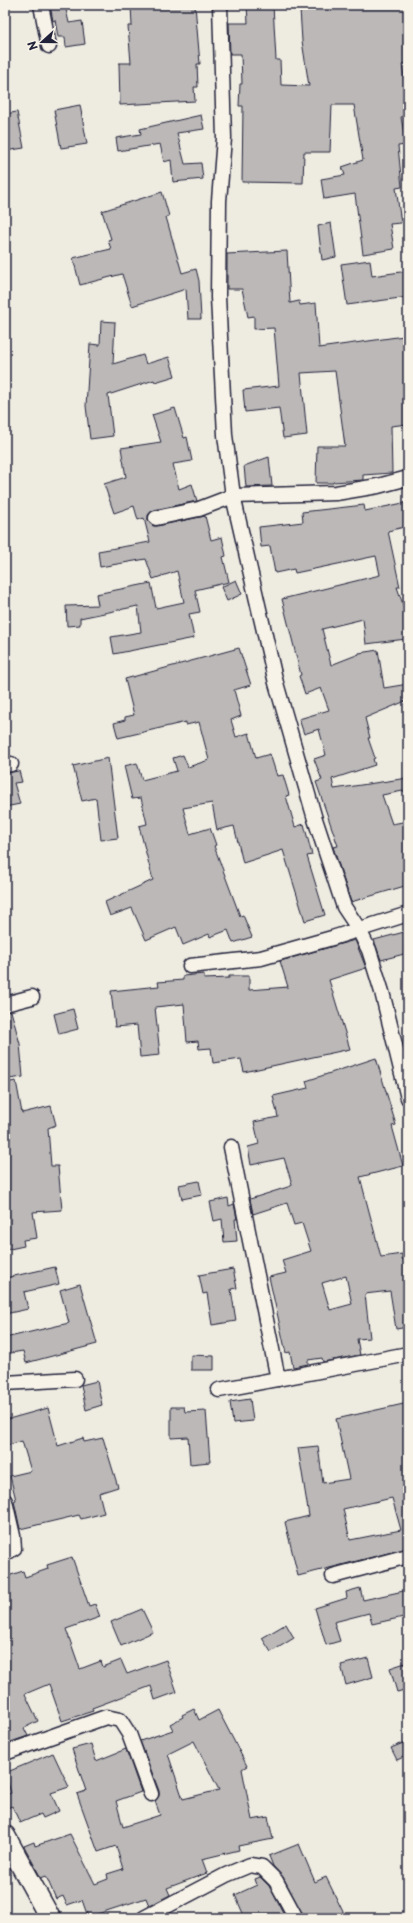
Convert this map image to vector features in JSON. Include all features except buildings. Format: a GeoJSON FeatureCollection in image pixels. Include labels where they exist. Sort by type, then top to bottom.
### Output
{"type":"FeatureCollection","features":[{"type":"Feature","properties":{"kind":"main road"},"geometry":{"type":"LineString","coordinates":[[5,1836],[50,1918]]}},
{"type":"Feature","properties":{"kind":"street"},"geometry":{"type":"LineString","coordinates":[[41,5],[49,46]]}},
{"type":"Feature","properties":{"kind":"street"},"geometry":{"type":"LineString","coordinates":[[220,5],[224,138],[220,201],[218,297],[225,435],[233,496],[276,683],[313,811],[344,907],[358,928],[369,950],[382,992],[408,1098]]}},
{"type":"Feature","properties":{"kind":"street"},"geometry":{"type":"LineString","coordinates":[[156,518],[199,509],[233,496],[336,493],[378,486],[408,478]]}},
{"type":"Feature","properties":{"kind":"street"},"geometry":{"type":"LineString","coordinates":[[190,966],[261,958],[408,914]]}},
{"type":"Feature","properties":{"kind":"street"},"geometry":{"type":"LineString","coordinates":[[5,1004],[32,997]]}},
{"type":"Feature","properties":{"kind":"street"},"geometry":{"type":"LineString","coordinates":[[231,1148],[278,1379]]}},
{"type":"Feature","properties":{"kind":"street"},"geometry":{"type":"LineString","coordinates":[[219,1390],[408,1354]]}},
{"type":"Feature","properties":{"kind":"street"},"geometry":{"type":"LineString","coordinates":[[5,1383],[75,1379]]}},
{"type":"Feature","properties":{"kind":"street"},"geometry":{"type":"LineString","coordinates":[[5,1502],[13,1536],[14,1548],[5,1554]]}},
{"type":"Feature","properties":{"kind":"street"},"geometry":{"type":"LineString","coordinates":[[333,1576],[408,1556]]}},
{"type":"Feature","properties":{"kind":"street"},"geometry":{"type":"LineString","coordinates":[[5,1753],[106,1717],[120,1720],[129,1734],[151,1794]]}},
{"type":"Feature","properties":{"kind":"street"},"geometry":{"type":"LineString","coordinates":[[144,1918],[250,1865],[262,1867],[276,1881],[296,1918]]}}]}
